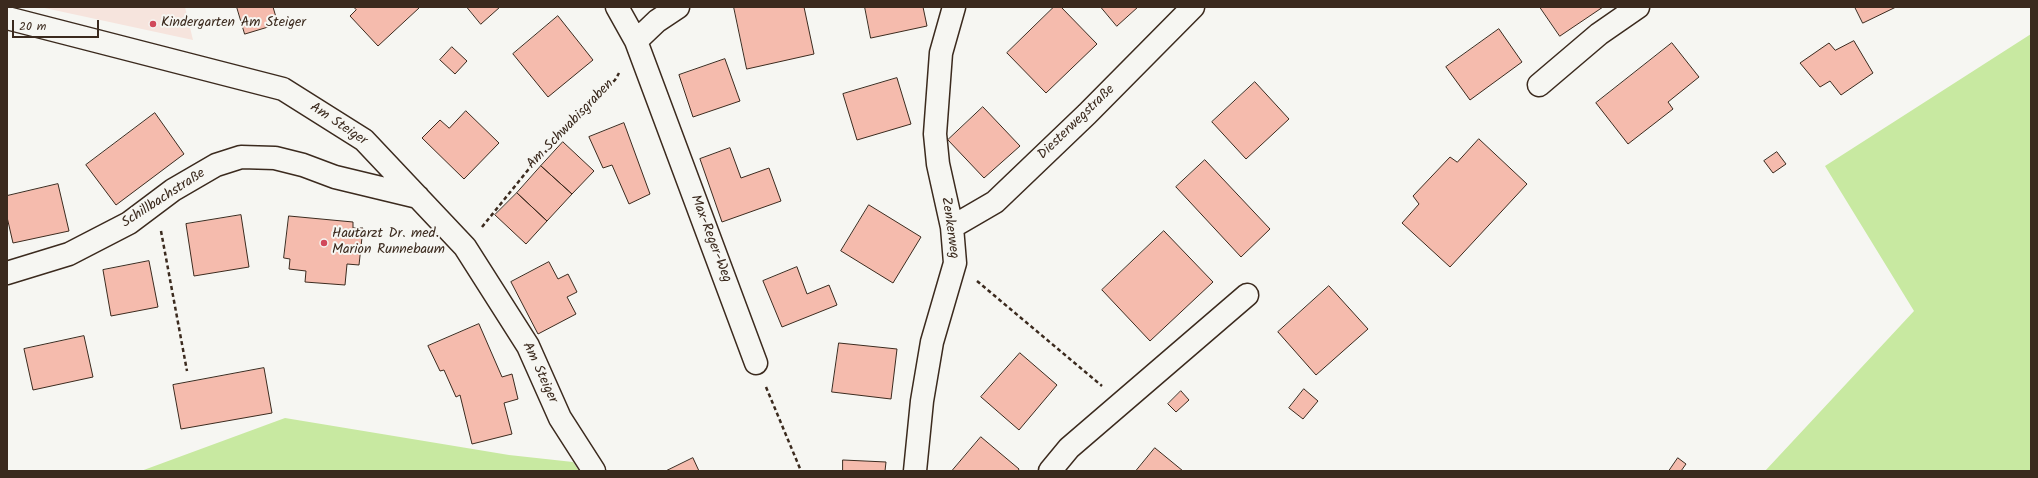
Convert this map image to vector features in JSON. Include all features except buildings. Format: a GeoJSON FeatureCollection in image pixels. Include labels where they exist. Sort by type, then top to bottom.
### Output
{"type":"FeatureCollection","features":[{"type":"Feature","properties":{"kind":"street","name":"Max-Reger-Weg"},"geometry":{"type":"LineString","coordinates":[[618,7],[636,40],[756,363]]}},
{"type":"Feature","properties":{"kind":"street"},"geometry":{"type":"LineString","coordinates":[[636,40],[657,21],[678,7]]}},
{"type":"Feature","properties":{"kind":"street","name":"Zenkerweg"},"geometry":{"type":"LineString","coordinates":[[915,471],[922,401],[932,342],[955,263],[952,227],[938,164],[935,134],[941,53],[954,7]]}},
{"type":"Feature","properties":{"kind":"street","name":"Diesterwegstraße"},"geometry":{"type":"LineString","coordinates":[[952,227],[995,202],[1087,114],[1193,7]]}},
{"type":"Feature","properties":{"kind":"street"},"geometry":{"type":"LineString","coordinates":[[1539,85],[1599,34],[1638,7]]}},
{"type":"Feature","properties":{"kind":"street","name":"Am Steiger"},"geometry":{"type":"LineString","coordinates":[[7,18],[283,89],[364,140],[465,247],[528,346],[560,418],[594,471]]}},
{"type":"Feature","properties":{"kind":"street","name":"Schillbachstraße"},"geometry":{"type":"LineString","coordinates":[[7,273],[69,254],[129,223],[173,190],[216,165],[241,157],[275,158],[303,165],[335,177],[418,197]]}},
{"type":"Feature","properties":{"kind":"street"},"geometry":{"type":"LineString","coordinates":[[1050,471],[1069,448],[1247,295]]}},
{"type":"Feature","properties":{"kind":"path","name":"Am Schwabisgraben"},"geometry":{"type":"LineString","coordinates":[[465,247],[528,170],[615,80],[636,40]]}},
{"type":"Feature","properties":{"kind":"path"},"geometry":{"type":"LineString","coordinates":[[155,203],[187,371]]}},
{"type":"Feature","properties":{"kind":"path"},"geometry":{"type":"LineString","coordinates":[[955,263],[1121,403]]}},
{"type":"Feature","properties":{"kind":"path"},"geometry":{"type":"LineString","coordinates":[[756,363],[801,471]]}},
{"type":"Feature","properties":{"kind":"shaded area","name":"Kindergarten Am Steiger"},"geometry":{"type":"Polygon","coordinates":[[[40,7],[185,7],[193,40],[40,7]]]}},
{"type":"Feature","properties":{"kind":"green space"},"geometry":{"type":"Polygon","coordinates":[[[2031,34],[2031,471],[1765,471],[1914,311],[1825,166],[2031,34]]]}},
{"type":"Feature","properties":{"kind":"green space"},"geometry":{"type":"Polygon","coordinates":[[[285,418],[509,455],[573,462],[579,471],[141,471],[285,418]]]}},
{"type":"Feature","properties":{"kind":"place","name":"Kindergarten Am Steiger"},"geometry":{"type":"Point","coordinates":[153,24]}},
{"type":"Feature","properties":{"kind":"place","name":"Hautarzt Dr. med. Marion Runnebaum"},"geometry":{"type":"Point","coordinates":[324,243]}}]}
